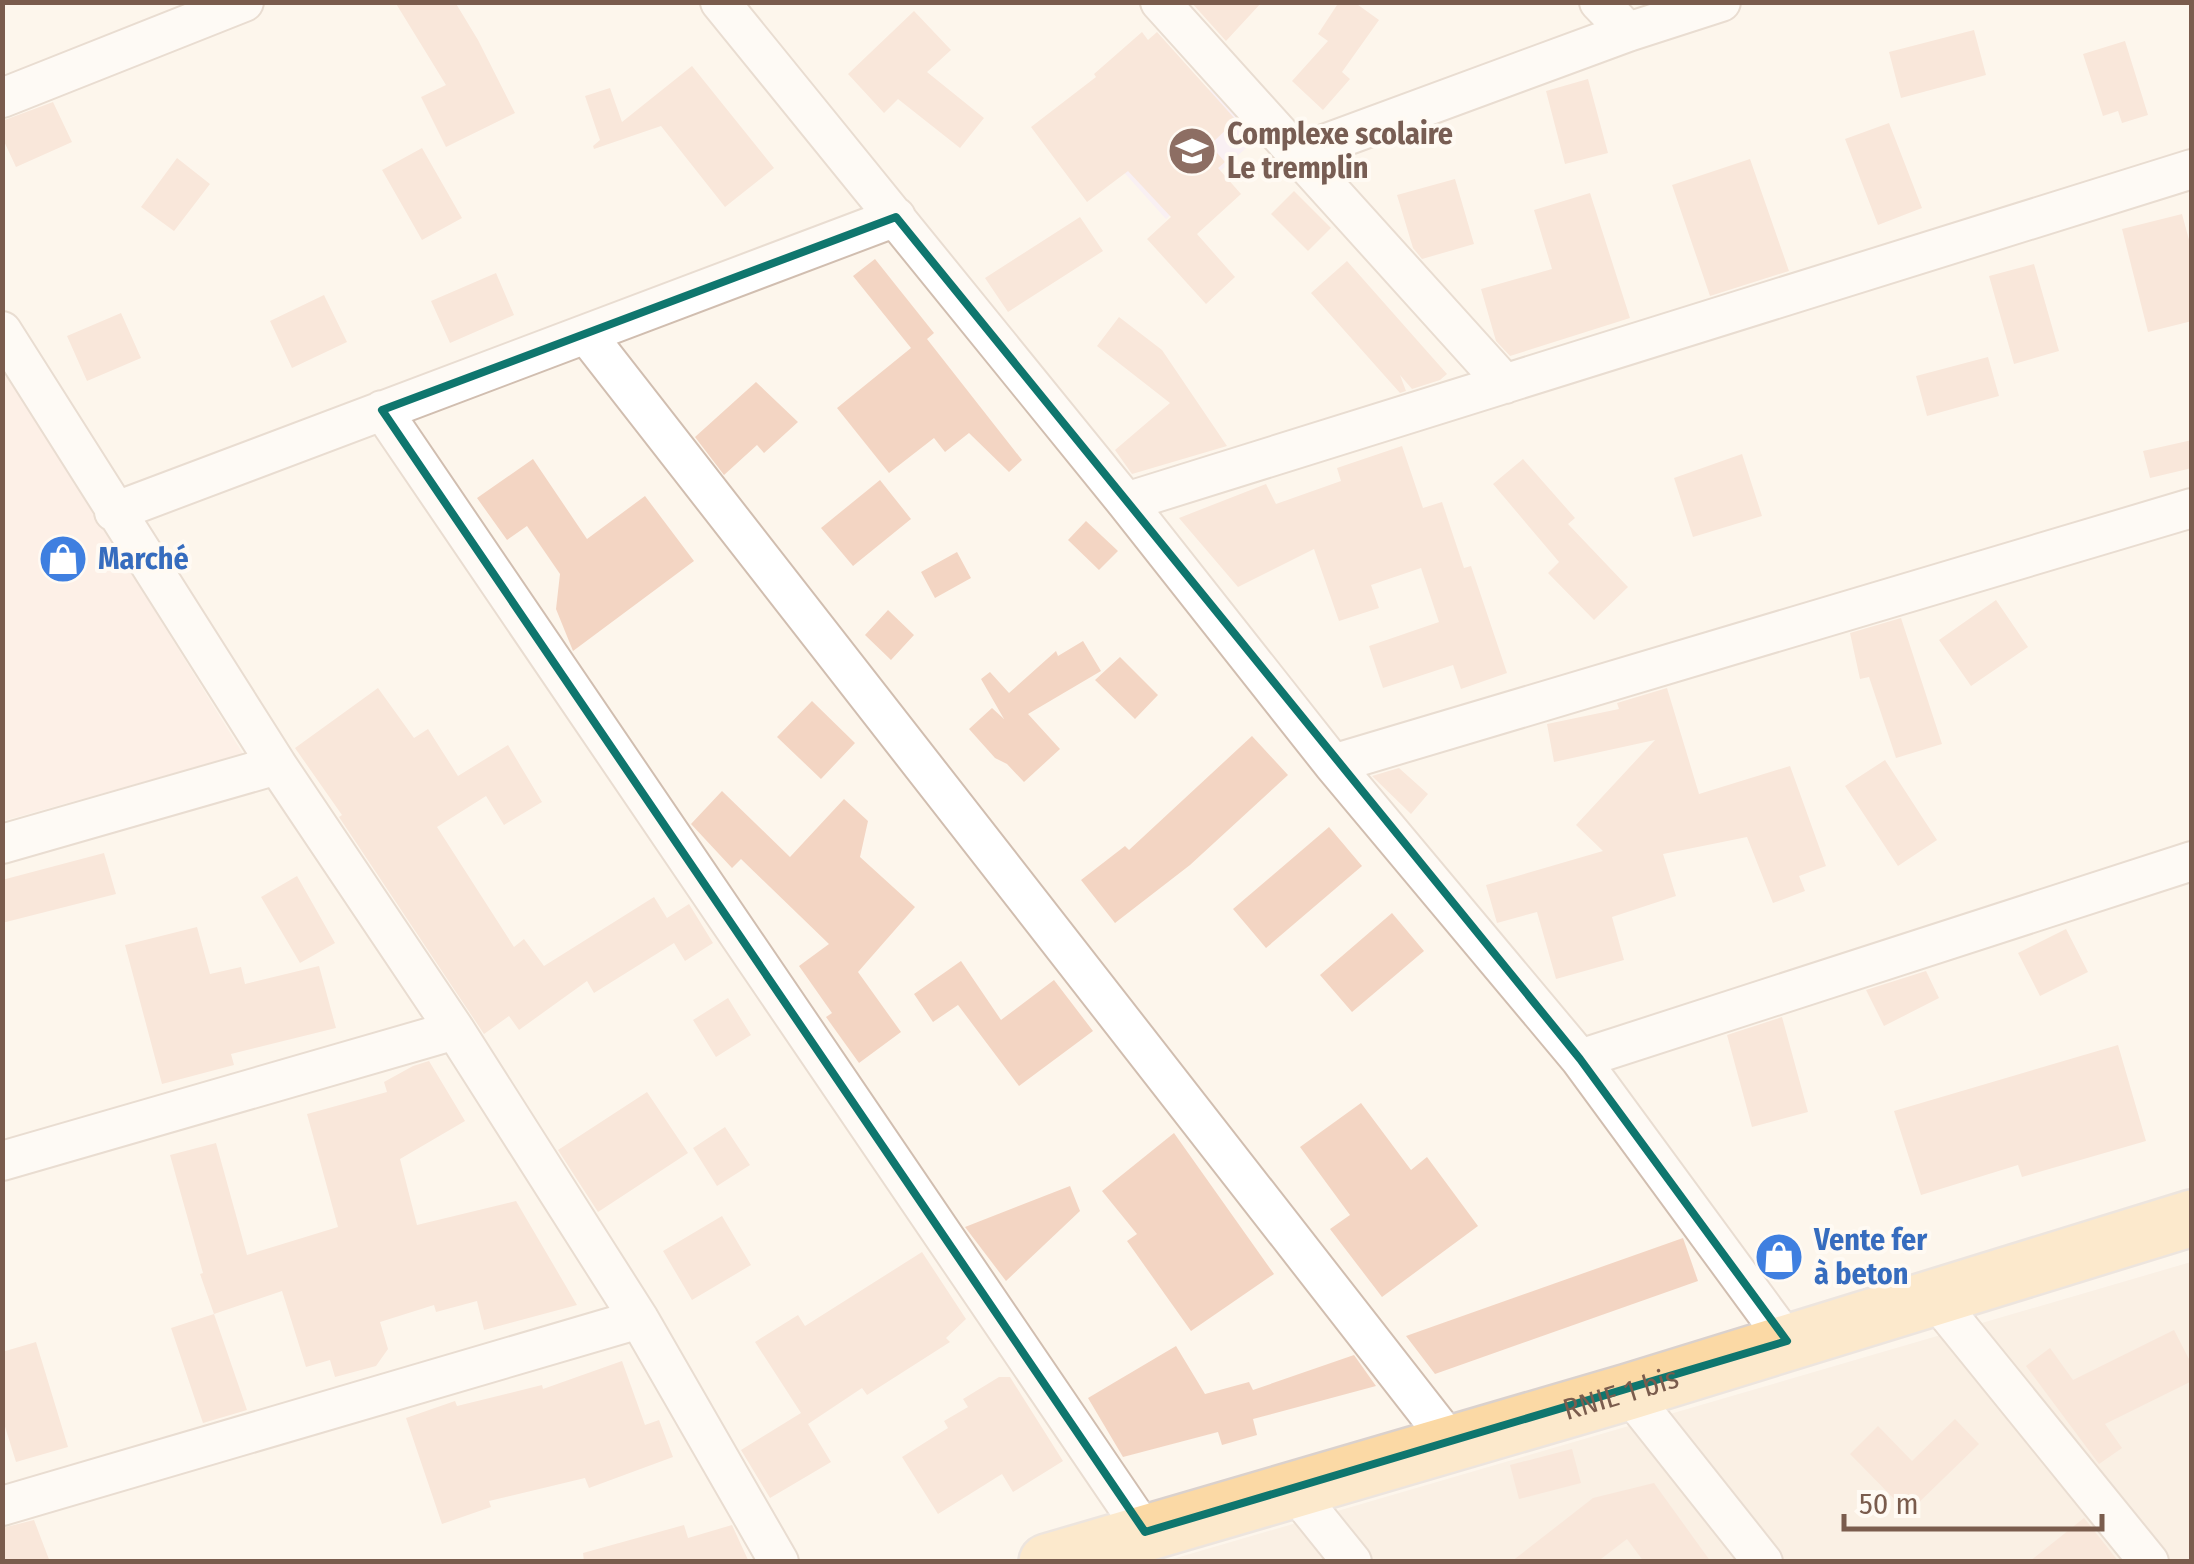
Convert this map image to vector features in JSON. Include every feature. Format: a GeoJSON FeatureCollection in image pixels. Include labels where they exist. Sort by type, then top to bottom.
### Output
{"type":"FeatureCollection","features":[{"type":"Feature","properties":{"kind":"main road","name":"RNIE 1 bis"},"geometry":{"type":"LineString","coordinates":[[1049,1561],[1628,1392],[2192,1218]]}},
{"type":"Feature","properties":{"kind":"street"},"geometry":{"type":"LineString","coordinates":[[2,98],[244,2]]}},
{"type":"Feature","properties":{"kind":"street"},"geometry":{"type":"LineString","coordinates":[[720,2],[1333,764],[1580,1059],[1786,1341]]}},
{"type":"Feature","properties":{"kind":"street"},"geometry":{"type":"LineString","coordinates":[[1160,2],[1505,384]]}},
{"type":"Feature","properties":{"kind":"street"},"geometry":{"type":"LineString","coordinates":[[1599,2],[1628,32]]}},
{"type":"Feature","properties":{"kind":"street"},"geometry":{"type":"LineString","coordinates":[[1298,154],[1628,32],[1721,2]]}},
{"type":"Feature","properties":{"kind":"street"},"geometry":{"type":"LineString","coordinates":[[1126,502],[2192,169]]}},
{"type":"Feature","properties":{"kind":"street"},"geometry":{"type":"LineString","coordinates":[[114,512],[896,217]]}},
{"type":"Feature","properties":{"kind":"street"},"geometry":{"type":"LineString","coordinates":[[2,331],[276,765],[455,1030],[639,1319],[779,1562]]}},
{"type":"Feature","properties":{"kind":"street"},"geometry":{"type":"LineString","coordinates":[[586,334],[1452,1444]]}},
{"type":"Feature","properties":{"kind":"street"},"geometry":{"type":"LineString","coordinates":[[382,410],[1145,1532]]}},
{"type":"Feature","properties":{"kind":"street"},"geometry":{"type":"LineString","coordinates":[[1333,764],[2192,508]]}},
{"type":"Feature","properties":{"kind":"street"},"geometry":{"type":"LineString","coordinates":[[2,844],[276,765]]}},
{"type":"Feature","properties":{"kind":"street"},"geometry":{"type":"LineString","coordinates":[[1580,1059],[2192,861]]}},
{"type":"Feature","properties":{"kind":"street"},"geometry":{"type":"LineString","coordinates":[[2,1161],[455,1030]]}},
{"type":"Feature","properties":{"kind":"street"},"geometry":{"type":"LineString","coordinates":[[1934,1297],[2149,1562]]}},
{"type":"Feature","properties":{"kind":"street"},"geometry":{"type":"LineString","coordinates":[[2,1506],[639,1319]]}},
{"type":"Feature","properties":{"kind":"street"},"geometry":{"type":"LineString","coordinates":[[1628,1392],[1763,1562]]}},
{"type":"Feature","properties":{"kind":"street"},"geometry":{"type":"LineString","coordinates":[[1294,1490],[1352,1562]]}},
{"type":"Feature","properties":{"kind":"highlighted area"},"geometry":{"type":"Polygon","coordinates":[[[896,217],[1580,1059],[1787,1341],[1145,1532],[382,410],[896,217]]]}},
{"type":"Feature","properties":{"kind":"shaded area","name":"Complexe scolaire Le tremplin"},"geometry":{"type":"Polygon","coordinates":[[[1217,84],[1262,134],[1166,219],[1121,169],[1217,84]]]}},
{"type":"Feature","properties":{"kind":"shaded area","name":"Marché"},"geometry":{"type":"Polygon","coordinates":[[[3,365],[243,754],[3,821],[3,365]]]}},
{"type":"Feature","properties":{"kind":"shaded area"},"geometry":{"type":"Polygon","coordinates":[[[2191,1262],[2191,1561],[1166,1561],[2191,1262]]]}},
{"type":"Feature","properties":{"kind":"building"},"geometry":{"type":"Polygon","coordinates":[[[395,2],[455,2],[515,113],[446,147],[421,97],[446,85],[395,2]]]}},
{"type":"Feature","properties":{"kind":"building"},"geometry":{"type":"Polygon","coordinates":[[[1191,2],[1262,2],[1226,41],[1191,2]]]}},
{"type":"Feature","properties":{"kind":"building"},"geometry":{"type":"Polygon","coordinates":[[[1339,2],[1354,2],[1379,20],[1342,72],[1350,79],[1323,110],[1292,81],[1328,41],[1318,34],[1339,2]]]}},
{"type":"Feature","properties":{"kind":"building"},"geometry":{"type":"Polygon","coordinates":[[[914,11],[951,50],[927,72],[984,118],[960,148],[898,99],[884,113],[848,74],[914,11]]]}},
{"type":"Feature","properties":{"kind":"building"},"geometry":{"type":"Polygon","coordinates":[[[1974,30],[1986,75],[1901,98],[1889,52],[1974,30]]]}},
{"type":"Feature","properties":{"kind":"building"},"geometry":{"type":"Polygon","coordinates":[[[1142,32],[1148,40],[1157,32],[1236,120],[1210,145],[1225,162],[1218,168],[1241,194],[1197,234],[1235,277],[1206,304],[1147,239],[1171,217],[1128,171],[1087,202],[1031,127],[1096,77],[1094,74],[1142,32]]]}},
{"type":"Feature","properties":{"kind":"building"},"geometry":{"type":"Polygon","coordinates":[[[2125,41],[2148,115],[2122,123],[2118,111],[2103,116],[2083,54],[2125,41]]]}},
{"type":"Feature","properties":{"kind":"building"},"geometry":{"type":"Polygon","coordinates":[[[692,66],[774,168],[725,207],[661,126],[594,149],[593,146],[600,140],[585,96],[610,88],[622,122],[692,66]]]}},
{"type":"Feature","properties":{"kind":"building"},"geometry":{"type":"Polygon","coordinates":[[[1588,79],[1608,153],[1565,164],[1546,91],[1588,79]]]}},
{"type":"Feature","properties":{"kind":"building"},"geometry":{"type":"Polygon","coordinates":[[[53,102],[72,142],[16,167],[2,137],[2,121],[53,102]]]}},
{"type":"Feature","properties":{"kind":"building"},"geometry":{"type":"Polygon","coordinates":[[[1889,123],[1922,208],[1878,225],[1845,139],[1889,123]]]}},
{"type":"Feature","properties":{"kind":"building"},"geometry":{"type":"Polygon","coordinates":[[[422,148],[462,218],[422,240],[382,170],[422,148]]]}},
{"type":"Feature","properties":{"kind":"building"},"geometry":{"type":"Polygon","coordinates":[[[177,158],[210,184],[174,231],[141,207],[177,158]]]}},
{"type":"Feature","properties":{"kind":"building"},"geometry":{"type":"Polygon","coordinates":[[[1750,159],[1789,271],[1710,296],[1672,185],[1750,159]]]}},
{"type":"Feature","properties":{"kind":"building"},"geometry":{"type":"Polygon","coordinates":[[[1455,179],[1474,244],[1422,259],[1413,248],[1397,195],[1455,179]]]}},
{"type":"Feature","properties":{"kind":"building"},"geometry":{"type":"Polygon","coordinates":[[[1294,191],[1331,228],[1308,251],[1271,214],[1294,191]]]}},
{"type":"Feature","properties":{"kind":"building"},"geometry":{"type":"Polygon","coordinates":[[[1590,193],[1630,318],[1510,356],[1496,341],[1481,289],[1552,269],[1534,210],[1590,193]]]}},
{"type":"Feature","properties":{"kind":"building"},"geometry":{"type":"Polygon","coordinates":[[[2182,214],[2192,251],[2192,321],[2148,332],[2122,229],[2182,214]]]}},
{"type":"Feature","properties":{"kind":"building"},"geometry":{"type":"Polygon","coordinates":[[[1080,217],[1103,251],[1008,312],[985,278],[1080,217]]]}},
{"type":"Feature","properties":{"kind":"building"},"geometry":{"type":"Polygon","coordinates":[[[875,259],[934,333],[927,339],[1022,460],[1009,472],[969,433],[945,452],[934,438],[889,473],[837,408],[911,348],[853,276],[875,259]]]}},
{"type":"Feature","properties":{"kind":"building"},"geometry":{"type":"Polygon","coordinates":[[[1347,261],[1447,374],[1440,380],[1412,389],[1400,375],[1406,391],[1400,393],[1311,293],[1347,261]]]}},
{"type":"Feature","properties":{"kind":"building"},"geometry":{"type":"Polygon","coordinates":[[[2034,264],[2059,351],[2014,364],[1989,276],[2034,264]]]}},
{"type":"Feature","properties":{"kind":"building"},"geometry":{"type":"Polygon","coordinates":[[[496,273],[514,315],[450,343],[431,301],[496,273]]]}},
{"type":"Feature","properties":{"kind":"building"},"geometry":{"type":"Polygon","coordinates":[[[324,295],[347,342],[292,368],[270,321],[324,295]]]}},
{"type":"Feature","properties":{"kind":"building"},"geometry":{"type":"Polygon","coordinates":[[[121,313],[141,358],[87,381],[67,336],[121,313]]]}},
{"type":"Feature","properties":{"kind":"building"},"geometry":{"type":"Polygon","coordinates":[[[1119,317],[1162,350],[1227,446],[1132,474],[1115,450],[1170,403],[1097,346],[1119,317]]]}},
{"type":"Feature","properties":{"kind":"building"},"geometry":{"type":"Polygon","coordinates":[[[1988,357],[1999,396],[1927,416],[1916,376],[1988,357]]]}},
{"type":"Feature","properties":{"kind":"building"},"geometry":{"type":"Polygon","coordinates":[[[756,382],[798,422],[764,453],[757,445],[724,475],[695,437],[756,382]]]}},
{"type":"Feature","properties":{"kind":"building"},"geometry":{"type":"Polygon","coordinates":[[[2192,440],[2192,468],[2150,478],[2143,451],[2192,440]]]}},
{"type":"Feature","properties":{"kind":"building"},"geometry":{"type":"Polygon","coordinates":[[[1402,446],[1423,508],[1442,502],[1464,568],[1471,566],[1507,673],[1461,689],[1453,665],[1383,688],[1369,646],[1439,622],[1421,568],[1371,585],[1379,608],[1339,621],[1314,549],[1238,587],[1179,518],[1266,484],[1276,504],[1341,481],[1337,468],[1402,446]]]}},
{"type":"Feature","properties":{"kind":"building"},"geometry":{"type":"Polygon","coordinates":[[[1742,454],[1762,516],[1693,537],[1674,478],[1742,454]]]}},
{"type":"Feature","properties":{"kind":"building"},"geometry":{"type":"Polygon","coordinates":[[[533,459],[587,539],[645,496],[694,561],[573,651],[556,609],[560,574],[527,526],[507,540],[477,498],[533,459]]]}},
{"type":"Feature","properties":{"kind":"building"},"geometry":{"type":"Polygon","coordinates":[[[1523,459],[1575,518],[1568,524],[1628,587],[1594,620],[1548,573],[1559,562],[1493,484],[1523,459]]]}},
{"type":"Feature","properties":{"kind":"building"},"geometry":{"type":"Polygon","coordinates":[[[880,480],[911,519],[853,566],[821,528],[880,480]]]}},
{"type":"Feature","properties":{"kind":"building"},"geometry":{"type":"Polygon","coordinates":[[[1086,521],[1118,551],[1099,570],[1068,540],[1086,521]]]}},
{"type":"Feature","properties":{"kind":"building"},"geometry":{"type":"Polygon","coordinates":[[[957,552],[971,578],[935,598],[921,572],[957,552]]]}},
{"type":"Feature","properties":{"kind":"building"},"geometry":{"type":"Polygon","coordinates":[[[1996,600],[2028,647],[1971,686],[1939,640],[1996,600]]]}},
{"type":"Feature","properties":{"kind":"building"},"geometry":{"type":"Polygon","coordinates":[[[888,610],[914,635],[891,660],[865,635],[888,610]]]}},
{"type":"Feature","properties":{"kind":"building"},"geometry":{"type":"Polygon","coordinates":[[[1901,618],[1942,744],[1896,758],[1869,677],[1860,679],[1850,633],[1901,618]]]}},
{"type":"Feature","properties":{"kind":"building"},"geometry":{"type":"Polygon","coordinates":[[[1083,641],[1101,671],[1028,714],[1060,749],[1024,782],[969,729],[992,708],[1004,719],[981,679],[990,672],[1009,693],[1056,651],[1058,656],[1083,641]]]}},
{"type":"Feature","properties":{"kind":"building"},"geometry":{"type":"Polygon","coordinates":[[[1120,657],[1158,695],[1135,719],[1095,680],[1120,657]]]}},
{"type":"Feature","properties":{"kind":"building"},"geometry":{"type":"Polygon","coordinates":[[[378,688],[414,738],[428,729],[458,776],[508,745],[542,802],[504,825],[486,796],[437,827],[514,947],[524,939],[544,966],[654,897],[667,918],[689,904],[713,943],[685,961],[674,943],[594,993],[587,981],[519,1030],[509,1016],[484,1034],[295,748],[378,688]]]}},
{"type":"Feature","properties":{"kind":"building"},"geometry":{"type":"Polygon","coordinates":[[[1667,688],[1699,794],[1790,766],[1826,866],[1799,876],[1805,891],[1773,903],[1747,837],[1663,854],[1676,896],[1612,917],[1624,960],[1556,979],[1537,912],[1497,923],[1486,885],[1603,851],[1576,825],[1655,740],[1554,762],[1547,724],[1619,709],[1617,703],[1667,688]]]}},
{"type":"Feature","properties":{"kind":"building"},"geometry":{"type":"Polygon","coordinates":[[[812,701],[855,743],[821,779],[777,737],[812,701]]]}},
{"type":"Feature","properties":{"kind":"building"},"geometry":{"type":"Polygon","coordinates":[[[1252,736],[1288,775],[1190,865],[1115,923],[1081,880],[1125,846],[1129,850],[1252,736]]]}},
{"type":"Feature","properties":{"kind":"building"},"geometry":{"type":"Polygon","coordinates":[[[1885,760],[1937,840],[1898,866],[1845,786],[1885,760]]]}},
{"type":"Feature","properties":{"kind":"building"},"geometry":{"type":"Polygon","coordinates":[[[1399,768],[1428,794],[1411,814],[1372,776],[1399,768]]]}},
{"type":"Feature","properties":{"kind":"building"},"geometry":{"type":"Polygon","coordinates":[[[722,791],[790,857],[844,799],[868,821],[860,857],[915,907],[858,972],[901,1032],[859,1063],[826,1017],[832,1013],[799,966],[829,944],[741,859],[732,868],[691,824],[722,791]]]}},
{"type":"Feature","properties":{"kind":"building"},"geometry":{"type":"Polygon","coordinates":[[[1329,827],[1362,866],[1266,948],[1233,909],[1329,827]]]}},
{"type":"Feature","properties":{"kind":"building"},"geometry":{"type":"Polygon","coordinates":[[[104,853],[116,894],[2,923],[2,880],[104,853]]]}},
{"type":"Feature","properties":{"kind":"building"},"geometry":{"type":"Polygon","coordinates":[[[297,876],[335,943],[300,963],[261,897],[297,876]]]}},
{"type":"Feature","properties":{"kind":"building"},"geometry":{"type":"Polygon","coordinates":[[[1392,913],[1424,951],[1352,1012],[1320,975],[1392,913]]]}},
{"type":"Feature","properties":{"kind":"building"},"geometry":{"type":"Polygon","coordinates":[[[197,927],[210,974],[241,967],[245,984],[319,966],[336,1028],[231,1054],[234,1065],[162,1084],[125,945],[197,927]]]}},
{"type":"Feature","properties":{"kind":"building"},"geometry":{"type":"Polygon","coordinates":[[[2066,929],[2088,972],[2040,996],[2018,953],[2066,929]]]}},
{"type":"Feature","properties":{"kind":"building"},"geometry":{"type":"Polygon","coordinates":[[[961,961],[1001,1020],[1054,980],[1093,1031],[1019,1086],[958,1005],[933,1022],[914,994],[961,961]]]}},
{"type":"Feature","properties":{"kind":"building"},"geometry":{"type":"Polygon","coordinates":[[[1926,971],[1939,998],[1884,1026],[1866,990],[1926,971]]]}},
{"type":"Feature","properties":{"kind":"building"},"geometry":{"type":"Polygon","coordinates":[[[728,998],[751,1035],[716,1057],[693,1020],[728,998]]]}},
{"type":"Feature","properties":{"kind":"building"},"geometry":{"type":"Polygon","coordinates":[[[1782,1017],[1808,1112],[1752,1127],[1727,1035],[1782,1017]]]}},
{"type":"Feature","properties":{"kind":"building"},"geometry":{"type":"Polygon","coordinates":[[[2118,1045],[2146,1141],[2022,1177],[2018,1165],[1921,1195],[1894,1111],[2118,1045]]]}},
{"type":"Feature","properties":{"kind":"building"},"geometry":{"type":"Polygon","coordinates":[[[429,1061],[465,1121],[400,1159],[417,1225],[516,1201],[577,1305],[484,1330],[477,1301],[436,1312],[434,1305],[380,1322],[388,1349],[376,1366],[335,1377],[330,1360],[306,1367],[282,1291],[214,1314],[170,1155],[216,1143],[247,1255],[338,1227],[307,1114],[387,1092],[384,1082],[429,1061]]]}},
{"type":"Feature","properties":{"kind":"building"},"geometry":{"type":"Polygon","coordinates":[[[647,1092],[688,1153],[598,1212],[558,1150],[647,1092]]]}},
{"type":"Feature","properties":{"kind":"building"},"geometry":{"type":"Polygon","coordinates":[[[1361,1103],[1411,1170],[1427,1157],[1478,1226],[1382,1297],[1330,1229],[1350,1215],[1300,1147],[1361,1103]]]}},
{"type":"Feature","properties":{"kind":"building"},"geometry":{"type":"Polygon","coordinates":[[[725,1127],[750,1165],[717,1186],[693,1148],[725,1127]]]}},
{"type":"Feature","properties":{"kind":"building"},"geometry":{"type":"Polygon","coordinates":[[[1174,1133],[1274,1274],[1191,1331],[1127,1241],[1137,1234],[1102,1191],[1174,1133]]]}},
{"type":"Feature","properties":{"kind":"building"},"geometry":{"type":"Polygon","coordinates":[[[1070,1186],[1080,1211],[1006,1281],[965,1227],[1070,1186]]]}},
{"type":"Feature","properties":{"kind":"building"},"geometry":{"type":"Polygon","coordinates":[[[722,1216],[751,1265],[692,1300],[663,1251],[722,1216]]]}},
{"type":"Feature","properties":{"kind":"building"},"geometry":{"type":"Polygon","coordinates":[[[1683,1238],[1698,1281],[1435,1374],[1406,1336],[1683,1238]]]}},
{"type":"Feature","properties":{"kind":"building"},"geometry":{"type":"Polygon","coordinates":[[[922,1252],[966,1319],[946,1338],[950,1342],[867,1395],[862,1388],[808,1424],[831,1462],[770,1498],[741,1450],[801,1413],[755,1342],[798,1315],[805,1326],[922,1252]]]}},
{"type":"Feature","properties":{"kind":"building"},"geometry":{"type":"Polygon","coordinates":[[[214,1314],[247,1410],[203,1423],[171,1328],[214,1314]]]}},
{"type":"Feature","properties":{"kind":"building"},"geometry":{"type":"Polygon","coordinates":[[[2174,1330],[2192,1365],[2192,1381],[2105,1424],[2122,1448],[2099,1464],[2026,1366],[2050,1348],[2073,1380],[2174,1330]]]}},
{"type":"Feature","properties":{"kind":"building"},"geometry":{"type":"Polygon","coordinates":[[[36,1342],[68,1447],[16,1462],[2,1417],[2,1352],[36,1342]]]}},
{"type":"Feature","properties":{"kind":"building"},"geometry":{"type":"Polygon","coordinates":[[[1176,1346],[1205,1394],[1249,1382],[1253,1390],[1354,1355],[1376,1386],[1253,1419],[1257,1435],[1222,1445],[1218,1432],[1123,1457],[1088,1398],[1176,1346]]]}},
{"type":"Feature","properties":{"kind":"building"},"geometry":{"type":"Polygon","coordinates":[[[622,1361],[645,1425],[659,1420],[673,1457],[589,1488],[585,1478],[489,1501],[491,1507],[442,1524],[406,1418],[455,1401],[457,1406],[542,1385],[543,1389],[622,1361]]]}},
{"type":"Feature","properties":{"kind":"building"},"geometry":{"type":"Polygon","coordinates":[[[999,1377],[1010,1377],[1063,1461],[1013,1492],[1002,1474],[938,1514],[902,1457],[948,1428],[944,1421],[968,1407],[963,1399],[999,1377]]]}},
{"type":"Feature","properties":{"kind":"building"},"geometry":{"type":"Polygon","coordinates":[[[1955,1419],[1979,1444],[1908,1513],[1850,1454],[1878,1426],[1912,1461],[1955,1419]]]}},
{"type":"Feature","properties":{"kind":"building"},"geometry":{"type":"Polygon","coordinates":[[[1572,1449],[1581,1483],[1519,1499],[1510,1465],[1572,1449]]]}},
{"type":"Feature","properties":{"kind":"building"},"geometry":{"type":"Polygon","coordinates":[[[1654,1483],[1711,1562],[1644,1562],[1627,1539],[1597,1562],[1511,1562],[1593,1498],[1654,1483]]]}},
{"type":"Feature","properties":{"kind":"building"},"geometry":{"type":"Polygon","coordinates":[[[2084,1518],[2119,1562],[2029,1562],[2084,1518]]]}},
{"type":"Feature","properties":{"kind":"building"},"geometry":{"type":"Polygon","coordinates":[[[34,1520],[50,1562],[2,1562],[2,1528],[34,1520]]]}},
{"type":"Feature","properties":{"kind":"building"},"geometry":{"type":"Polygon","coordinates":[[[684,1525],[688,1538],[732,1525],[749,1562],[584,1562],[583,1553],[684,1525]]]}},
{"type":"Feature","properties":{"kind":"place","name":"Complexe scolaire Le tremplin"},"geometry":{"type":"Point","coordinates":[1192,151]}},
{"type":"Feature","properties":{"kind":"place","name":"Marché"},"geometry":{"type":"Point","coordinates":[63,559]}},
{"type":"Feature","properties":{"kind":"place","name":"Vente fer à beton"},"geometry":{"type":"Point","coordinates":[1779,1257]}}]}
